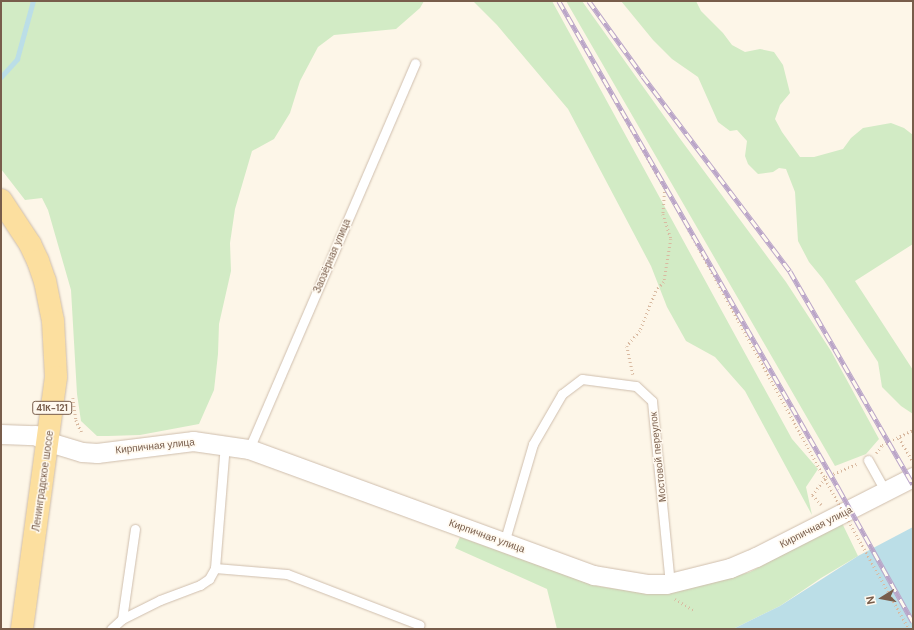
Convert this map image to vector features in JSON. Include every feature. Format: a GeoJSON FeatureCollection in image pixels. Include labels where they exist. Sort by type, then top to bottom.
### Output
{"type":"FeatureCollection","features":[{"type":"Feature","properties":{"kind":"main road","name":"Ленинградское шоссе"},"geometry":{"type":"LineString","coordinates":[[1,200],[30,244],[45,281],[52,314],[56,377],[49,442],[23,628]]}},
{"type":"Feature","properties":{"kind":"street","name":"Кирпичная улица"},"geometry":{"type":"LineString","coordinates":[[1,434],[35,435],[49,442],[82,452],[97,453],[193,441],[249,449],[594,575],[648,584],[670,583],[730,568],[756,557],[913,478]]}},
{"type":"Feature","properties":{"kind":"lane","name":"Заозёрная улица"},"geometry":{"type":"LineString","coordinates":[[249,449],[415,63]]}},
{"type":"Feature","properties":{"kind":"lane"},"geometry":{"type":"LineString","coordinates":[[504,542],[533,444],[562,394],[582,379],[636,386]]}},
{"type":"Feature","properties":{"kind":"lane","name":"Мостовой переулок"},"geometry":{"type":"LineString","coordinates":[[636,386],[652,401],[670,583]]}},
{"type":"Feature","properties":{"kind":"lane"},"geometry":{"type":"LineString","coordinates":[[111,629],[122,619],[160,600],[200,585],[209,579],[215,568],[226,445]]}},
{"type":"Feature","properties":{"kind":"lane"},"geometry":{"type":"LineString","coordinates":[[867,460],[886,492]]}},
{"type":"Feature","properties":{"kind":"lane"},"geometry":{"type":"LineString","coordinates":[[122,619],[135,529]]}},
{"type":"Feature","properties":{"kind":"lane"},"geometry":{"type":"LineString","coordinates":[[215,568],[287,574],[420,625]]}},
{"type":"Feature","properties":{"kind":"path"},"geometry":{"type":"LineString","coordinates":[[558,1],[666,188],[909,629]]}},
{"type":"Feature","properties":{"kind":"path"},"geometry":{"type":"LineString","coordinates":[[636,386],[627,346],[640,331],[656,291],[664,282],[671,239],[663,214],[666,188]]}},
{"type":"Feature","properties":{"kind":"path"},"geometry":{"type":"LineString","coordinates":[[73,392],[76,420],[83,437],[97,453]]}},
{"type":"Feature","properties":{"kind":"path"},"geometry":{"type":"LineString","coordinates":[[812,494],[826,477],[867,460],[882,444],[899,438],[913,430]]}},
{"type":"Feature","properties":{"kind":"path"},"geometry":{"type":"LineString","coordinates":[[899,438],[913,462]]}},
{"type":"Feature","properties":{"kind":"green space"},"geometry":{"type":"Polygon","coordinates":[[[1,1],[424,1],[420,8],[396,29],[334,35],[318,47],[300,81],[290,113],[274,139],[252,151],[235,209],[230,243],[231,271],[219,324],[218,354],[214,390],[199,424],[140,435],[97,436],[81,421],[77,394],[71,290],[48,210],[42,198],[25,200],[1,169],[1,1]]]}},
{"type":"Feature","properties":{"kind":"green space"},"geometry":{"type":"Polygon","coordinates":[[[473,1],[552,1],[792,439],[818,469],[806,487],[812,515],[745,391],[715,357],[686,341],[667,307],[651,266],[568,109],[497,25],[473,1]]]}},
{"type":"Feature","properties":{"kind":"green space"},"geometry":{"type":"Polygon","coordinates":[[[566,1],[582,1],[681,140],[786,282],[831,351],[879,439],[866,454],[835,466],[566,1]]]}},
{"type":"Feature","properties":{"kind":"green space"},"geometry":{"type":"Polygon","coordinates":[[[621,1],[696,1],[701,11],[723,33],[732,45],[745,52],[760,49],[774,52],[783,65],[790,93],[780,105],[775,119],[782,132],[800,157],[814,157],[843,149],[851,138],[863,128],[891,123],[904,128],[913,135],[913,244],[855,281],[913,370],[913,414],[901,406],[882,387],[878,362],[823,279],[809,262],[798,241],[795,192],[786,169],[779,168],[773,172],[758,174],[748,164],[745,156],[747,141],[737,130],[730,131],[718,122],[698,77],[672,59],[653,40],[621,1]]]}},
{"type":"Feature","properties":{"kind":"green space"},"geometry":{"type":"Polygon","coordinates":[[[842,523],[858,556],[821,578],[780,606],[733,629],[557,629],[547,589],[455,548],[460,537],[597,586],[651,594],[711,583],[750,572],[842,523]]]}},
{"type":"Feature","properties":{"kind":"water"},"geometry":{"type":"Polygon","coordinates":[[[913,527],[913,629],[733,629],[780,606],[858,556],[913,527]]]}},
{"type":"Feature","properties":{"kind":"waterway"},"geometry":{"type":"LineString","coordinates":[[1,77],[17,59],[33,1]]}},
{"type":"Feature","properties":{"kind":"railway"},"geometry":{"type":"LineString","coordinates":[[559,1],[839,489],[913,622]]}},
{"type":"Feature","properties":{"kind":"railway"},"geometry":{"type":"LineString","coordinates":[[589,1],[643,76],[790,271],[913,484]]}}]}
